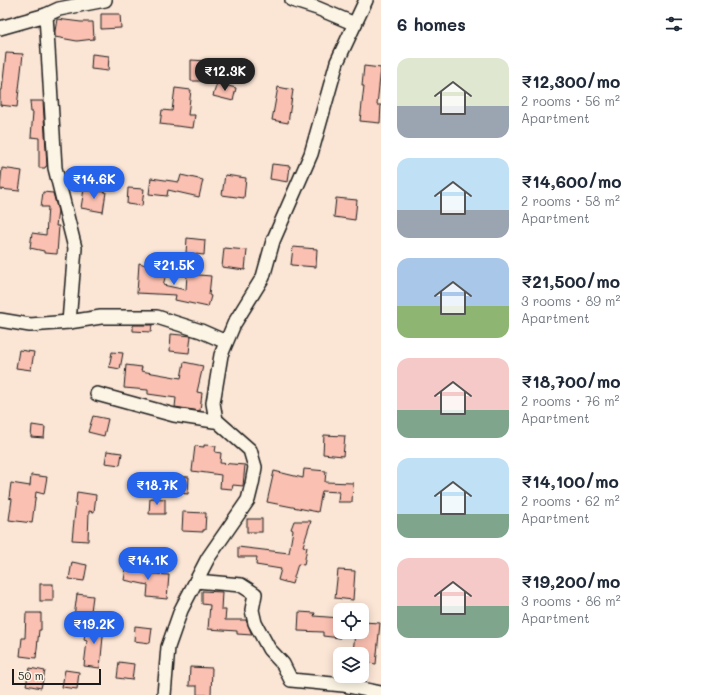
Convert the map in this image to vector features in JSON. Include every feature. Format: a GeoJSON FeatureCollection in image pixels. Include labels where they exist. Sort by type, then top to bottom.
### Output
{"type":"FeatureCollection","features":[{"type":"Feature","properties":{"kind":"street"},"geometry":{"type":"LineString","coordinates":[[0,28],[46,15],[59,9],[105,0]]}},
{"type":"Feature","properties":{"kind":"street"},"geometry":{"type":"LineString","coordinates":[[292,0],[317,8],[355,24]]}},
{"type":"Feature","properties":{"kind":"street"},"geometry":{"type":"LineString","coordinates":[[164,695],[168,647],[181,610],[208,558],[248,500],[252,484],[254,467],[250,450],[216,420],[213,404],[221,355],[234,324],[263,277],[273,241],[311,154],[337,62],[366,0]]}},
{"type":"Feature","properties":{"kind":"street"},"geometry":{"type":"LineString","coordinates":[[46,15],[55,168],[74,248],[69,322]]}},
{"type":"Feature","properties":{"kind":"street"},"geometry":{"type":"LineString","coordinates":[[0,320],[30,325],[69,322],[101,317],[158,317],[201,331],[226,342]]}},
{"type":"Feature","properties":{"kind":"street"},"geometry":{"type":"LineString","coordinates":[[96,394],[174,415],[214,421],[216,420]]}},
{"type":"Feature","properties":{"kind":"street"},"geometry":{"type":"LineString","coordinates":[[196,581],[241,586],[255,594],[252,610],[255,623],[269,649],[283,664],[291,680],[343,685],[381,693]]}},
{"type":"Feature","properties":{"kind":"building"},"geometry":{"type":"Polygon","coordinates":[[[101,14],[120,14],[121,28],[101,29],[101,14]]]}},
{"type":"Feature","properties":{"kind":"building"},"geometry":{"type":"Polygon","coordinates":[[[57,19],[93,22],[94,39],[77,41],[55,37],[57,19]]]}},
{"type":"Feature","properties":{"kind":"building"},"geometry":{"type":"Polygon","coordinates":[[[6,53],[23,54],[17,107],[0,105],[0,90],[2,90],[6,53]]]}},
{"type":"Feature","properties":{"kind":"building"},"geometry":{"type":"Polygon","coordinates":[[[92,54],[109,56],[108,71],[91,69],[92,54]]]}},
{"type":"Feature","properties":{"kind":"building"},"geometry":{"type":"Polygon","coordinates":[[[191,60],[208,61],[208,81],[191,81],[191,60]]]}},
{"type":"Feature","properties":{"kind":"building"},"geometry":{"type":"Polygon","coordinates":[[[364,66],[381,68],[377,105],[381,105],[380,123],[360,121],[364,86],[362,86],[364,66]]]}},
{"type":"Feature","properties":{"kind":"building"},"geometry":{"type":"Polygon","coordinates":[[[217,83],[236,88],[233,101],[213,96],[217,83]]]}},
{"type":"Feature","properties":{"kind":"building"},"geometry":{"type":"Polygon","coordinates":[[[278,87],[293,90],[288,123],[272,120],[278,87]]]}},
{"type":"Feature","properties":{"kind":"building"},"geometry":{"type":"Polygon","coordinates":[[[175,88],[191,90],[188,115],[195,115],[193,128],[160,124],[162,110],[172,111],[175,88]]]}},
{"type":"Feature","properties":{"kind":"building"},"geometry":{"type":"Polygon","coordinates":[[[30,101],[43,101],[47,166],[45,168],[39,168],[39,138],[31,137],[33,112],[31,112],[30,101]]]}},
{"type":"Feature","properties":{"kind":"building"},"geometry":{"type":"Polygon","coordinates":[[[272,164],[290,166],[288,182],[270,179],[272,164]]]}},
{"type":"Feature","properties":{"kind":"building"},"geometry":{"type":"Polygon","coordinates":[[[2,168],[22,171],[19,191],[0,189],[2,168]]]}},
{"type":"Feature","properties":{"kind":"building"},"geometry":{"type":"Polygon","coordinates":[[[181,175],[203,180],[199,197],[168,190],[167,196],[149,194],[151,178],[179,182],[181,175]]]}},
{"type":"Feature","properties":{"kind":"building"},"geometry":{"type":"Polygon","coordinates":[[[225,175],[246,178],[244,198],[222,195],[225,175]]]}},
{"type":"Feature","properties":{"kind":"building"},"geometry":{"type":"Polygon","coordinates":[[[128,188],[144,189],[142,206],[127,204],[128,188]]]}},
{"type":"Feature","properties":{"kind":"building"},"geometry":{"type":"Polygon","coordinates":[[[84,189],[106,192],[103,212],[81,208],[84,189]]]}},
{"type":"Feature","properties":{"kind":"building"},"geometry":{"type":"Polygon","coordinates":[[[43,192],[53,193],[58,211],[56,226],[59,226],[57,254],[44,253],[44,251],[30,248],[32,233],[46,235],[48,207],[41,207],[43,192]]]}},
{"type":"Feature","properties":{"kind":"building"},"geometry":{"type":"Polygon","coordinates":[[[336,198],[357,200],[355,220],[334,217],[336,198]]]}},
{"type":"Feature","properties":{"kind":"building"},"geometry":{"type":"Polygon","coordinates":[[[187,238],[205,240],[204,255],[186,253],[187,238]]]}},
{"type":"Feature","properties":{"kind":"building"},"geometry":{"type":"Polygon","coordinates":[[[293,247],[317,249],[316,267],[291,265],[293,247]]]}},
{"type":"Feature","properties":{"kind":"building"},"geometry":{"type":"Polygon","coordinates":[[[224,248],[247,250],[245,270],[222,267],[224,248]]]}},
{"type":"Feature","properties":{"kind":"building"},"geometry":{"type":"Polygon","coordinates":[[[139,263],[167,271],[163,285],[186,290],[187,274],[211,276],[209,295],[211,296],[208,307],[175,300],[176,295],[137,293],[139,263]]]}},
{"type":"Feature","properties":{"kind":"building"},"geometry":{"type":"Polygon","coordinates":[[[133,325],[152,325],[151,332],[133,331],[133,325]]]}},
{"type":"Feature","properties":{"kind":"building"},"geometry":{"type":"Polygon","coordinates":[[[171,334],[191,336],[189,353],[170,351],[171,334]]]}},
{"type":"Feature","properties":{"kind":"building"},"geometry":{"type":"Polygon","coordinates":[[[19,350],[34,352],[31,370],[16,368],[19,350]]]}},
{"type":"Feature","properties":{"kind":"building"},"geometry":{"type":"Polygon","coordinates":[[[112,352],[123,353],[120,369],[109,367],[112,352]]]}},
{"type":"Feature","properties":{"kind":"building"},"geometry":{"type":"Polygon","coordinates":[[[184,362],[203,366],[197,392],[202,393],[200,411],[175,407],[176,398],[148,394],[148,390],[124,388],[126,365],[142,367],[141,371],[181,378],[184,362]]]}},
{"type":"Feature","properties":{"kind":"building"},"geometry":{"type":"Polygon","coordinates":[[[93,416],[108,419],[104,436],[88,432],[93,416]]]}},
{"type":"Feature","properties":{"kind":"building"},"geometry":{"type":"Polygon","coordinates":[[[32,425],[45,427],[44,438],[31,437],[32,425]]]}},
{"type":"Feature","properties":{"kind":"building"},"geometry":{"type":"Polygon","coordinates":[[[324,435],[345,436],[343,456],[323,454],[324,435]]]}},
{"type":"Feature","properties":{"kind":"building"},"geometry":{"type":"Polygon","coordinates":[[[204,445],[216,446],[215,452],[221,453],[220,463],[245,465],[243,486],[233,485],[232,489],[220,488],[221,475],[192,471],[195,446],[204,447],[204,445]]]}},
{"type":"Feature","properties":{"kind":"building"},"geometry":{"type":"Polygon","coordinates":[[[107,451],[122,453],[120,465],[105,463],[107,451]]]}},
{"type":"Feature","properties":{"kind":"building"},"geometry":{"type":"Polygon","coordinates":[[[304,469],[326,471],[325,482],[353,483],[352,502],[338,502],[339,492],[322,491],[318,512],[267,502],[274,471],[303,478],[304,469]]]}},
{"type":"Feature","properties":{"kind":"building"},"geometry":{"type":"Polygon","coordinates":[[[31,475],[47,477],[44,494],[36,492],[32,523],[9,520],[12,499],[9,498],[11,483],[30,486],[31,475]]]}},
{"type":"Feature","properties":{"kind":"building"},"geometry":{"type":"Polygon","coordinates":[[[172,476],[189,477],[188,494],[171,492],[172,476]]]}},
{"type":"Feature","properties":{"kind":"building"},"geometry":{"type":"Polygon","coordinates":[[[77,492],[96,495],[94,512],[89,511],[88,541],[72,540],[77,492]]]}},
{"type":"Feature","properties":{"kind":"building"},"geometry":{"type":"Polygon","coordinates":[[[150,498],[165,499],[165,514],[149,514],[150,498]]]}},
{"type":"Feature","properties":{"kind":"building"},"geometry":{"type":"Polygon","coordinates":[[[183,512],[206,513],[205,530],[203,530],[203,532],[182,531],[183,512]]]}},
{"type":"Feature","properties":{"kind":"building"},"geometry":{"type":"Polygon","coordinates":[[[247,519],[262,519],[262,532],[247,532],[247,519]]]}},
{"type":"Feature","properties":{"kind":"building"},"geometry":{"type":"Polygon","coordinates":[[[294,521],[311,521],[303,546],[307,547],[304,565],[298,564],[292,584],[278,580],[281,569],[256,565],[257,557],[238,557],[238,547],[289,553],[293,530],[291,529],[294,521]]]}},
{"type":"Feature","properties":{"kind":"building"},"geometry":{"type":"Polygon","coordinates":[[[72,562],[87,565],[84,581],[69,579],[72,562]]]}},
{"type":"Feature","properties":{"kind":"building"},"geometry":{"type":"Polygon","coordinates":[[[127,563],[143,566],[142,573],[169,575],[167,599],[147,597],[148,585],[124,580],[127,563]]]}},
{"type":"Feature","properties":{"kind":"building"},"geometry":{"type":"Polygon","coordinates":[[[338,570],[355,571],[353,600],[335,598],[338,570]]]}},
{"type":"Feature","properties":{"kind":"building"},"geometry":{"type":"Polygon","coordinates":[[[40,584],[53,584],[53,601],[40,601],[40,584]]]}},
{"type":"Feature","properties":{"kind":"building"},"geometry":{"type":"Polygon","coordinates":[[[202,591],[222,592],[221,610],[226,610],[225,620],[246,620],[252,635],[237,634],[237,631],[208,629],[210,605],[202,604],[202,591]]]}},
{"type":"Feature","properties":{"kind":"building"},"geometry":{"type":"Polygon","coordinates":[[[77,594],[93,596],[90,619],[74,617],[77,594]]]}},
{"type":"Feature","properties":{"kind":"building"},"geometry":{"type":"Polygon","coordinates":[[[299,612],[315,613],[314,616],[333,617],[333,637],[323,636],[323,632],[298,631],[299,612]]]}},
{"type":"Feature","properties":{"kind":"building"},"geometry":{"type":"Polygon","coordinates":[[[26,613],[41,613],[41,630],[39,630],[36,658],[20,656],[22,638],[25,638],[26,613]]]}},
{"type":"Feature","properties":{"kind":"building"},"geometry":{"type":"Polygon","coordinates":[[[369,622],[380,623],[376,664],[369,663],[369,647],[354,647],[354,639],[369,639],[369,622]]]}},
{"type":"Feature","properties":{"kind":"building"},"geometry":{"type":"Polygon","coordinates":[[[86,624],[104,626],[100,668],[84,666],[87,641],[84,640],[86,624]]]}},
{"type":"Feature","properties":{"kind":"building"},"geometry":{"type":"Polygon","coordinates":[[[135,626],[152,628],[150,643],[134,641],[135,626]]]}},
{"type":"Feature","properties":{"kind":"building"},"geometry":{"type":"Polygon","coordinates":[[[119,662],[134,664],[132,680],[117,678],[119,662]]]}},
{"type":"Feature","properties":{"kind":"building"},"geometry":{"type":"Polygon","coordinates":[[[190,667],[212,668],[211,695],[197,695],[197,686],[189,686],[190,667]]]}},
{"type":"Feature","properties":{"kind":"building"},"geometry":{"type":"Polygon","coordinates":[[[30,668],[45,671],[41,688],[26,685],[30,668]]]}},
{"type":"Feature","properties":{"kind":"building"},"geometry":{"type":"Polygon","coordinates":[[[65,670],[79,672],[77,689],[62,687],[65,670]]]}}]}
